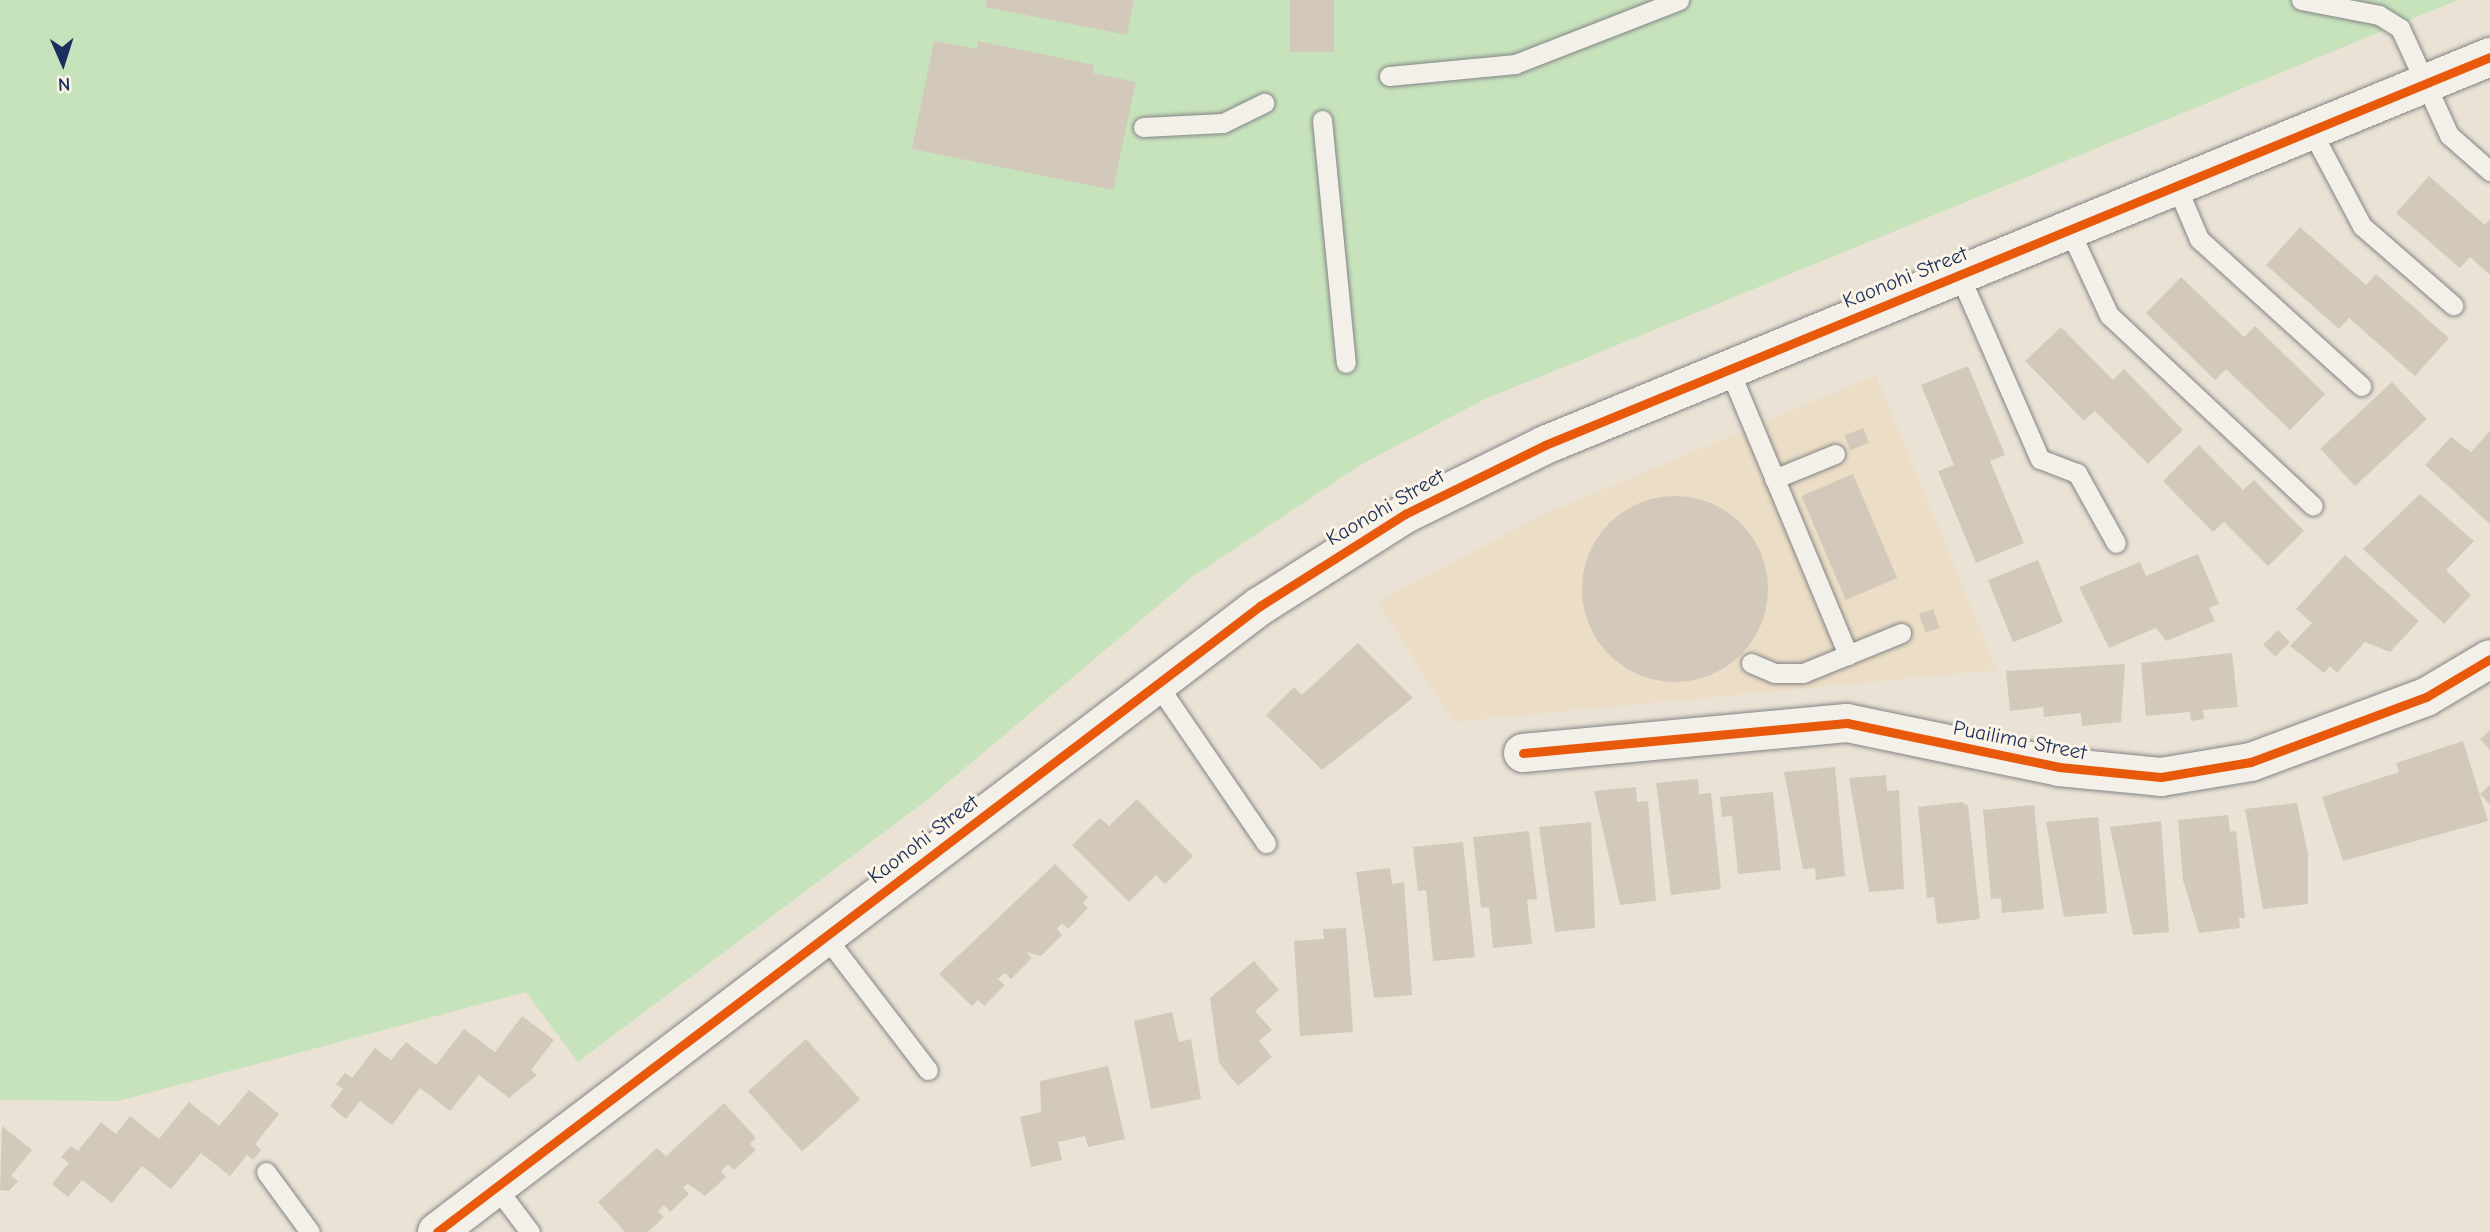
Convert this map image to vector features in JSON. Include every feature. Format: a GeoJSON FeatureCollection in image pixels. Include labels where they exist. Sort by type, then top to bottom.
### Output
{"type":"FeatureCollection","features":[{"type":"Feature","properties":{"kind":"street","name":"Kaonohi Street"},"geometry":{"type":"LineString","coordinates":[[437,1232],[1260,606],[1405,514],[1545,445],[2490,57]]}},
{"type":"Feature","properties":{"kind":"street","name":"Puailima Street"},"geometry":{"type":"LineString","coordinates":[[1523,753],[1847,723],[2059,767],[2161,778],[2251,762],[2426,697],[2490,659]]}},
{"type":"Feature","properties":{"kind":"lane"},"geometry":{"type":"LineString","coordinates":[[1389,76],[1515,64],[1679,0]]}},
{"type":"Feature","properties":{"kind":"lane"},"geometry":{"type":"LineString","coordinates":[[2301,0],[2379,15],[2400,28],[2449,135],[2490,171]]}},
{"type":"Feature","properties":{"kind":"lane"},"geometry":{"type":"LineString","coordinates":[[1143,127],[1223,123],[1264,103]]}},
{"type":"Feature","properties":{"kind":"lane"},"geometry":{"type":"LineString","coordinates":[[1322,120],[1346,363]]}},
{"type":"Feature","properties":{"kind":"lane"},"geometry":{"type":"LineString","coordinates":[[2311,130],[2362,226],[2453,305]]}},
{"type":"Feature","properties":{"kind":"lane"},"geometry":{"type":"LineString","coordinates":[[2176,185],[2199,239],[2361,386]]}},
{"type":"Feature","properties":{"kind":"lane"},"geometry":{"type":"LineString","coordinates":[[2069,229],[2109,315],[2313,506]]}},
{"type":"Feature","properties":{"kind":"lane"},"geometry":{"type":"LineString","coordinates":[[1959,274],[2040,459],[2077,473],[2116,543]]}},
{"type":"Feature","properties":{"kind":"lane"},"geometry":{"type":"LineString","coordinates":[[1729,369],[1848,655]]}},
{"type":"Feature","properties":{"kind":"lane"},"geometry":{"type":"LineString","coordinates":[[1774,479],[1835,454]]}},
{"type":"Feature","properties":{"kind":"lane"},"geometry":{"type":"LineString","coordinates":[[1751,663],[1791,675],[1901,633]]}},
{"type":"Feature","properties":{"kind":"lane"},"geometry":{"type":"LineString","coordinates":[[1157,684],[1266,843]]}},
{"type":"Feature","properties":{"kind":"lane"},"geometry":{"type":"LineString","coordinates":[[825,936],[928,1070]]}},
{"type":"Feature","properties":{"kind":"lane"},"geometry":{"type":"LineString","coordinates":[[266,1172],[310,1232]]}},
{"type":"Feature","properties":{"kind":"lane"},"geometry":{"type":"LineString","coordinates":[[496,1187],[530,1232]]}},
{"type":"Feature","properties":{"kind":"shaded area"},"geometry":{"type":"Polygon","coordinates":[[[1876,375],[1997,670],[1453,722],[1378,602],[1540,516],[1876,375]]]}},
{"type":"Feature","properties":{"kind":"green space"},"geometry":{"type":"Polygon","coordinates":[[[0,0],[2458,0],[1483,400],[1360,465],[1192,577],[927,800],[578,1062],[526,992],[118,1101],[0,1100],[0,0]]]}},
{"type":"Feature","properties":{"kind":"building"},"geometry":{"type":"Polygon","coordinates":[[[987,0],[1134,0],[1127,35],[985,7],[987,0]]]}},
{"type":"Feature","properties":{"kind":"building"},"geometry":{"type":"Polygon","coordinates":[[[1290,0],[1334,0],[1334,52],[1290,52],[1290,0]]]}},
{"type":"Feature","properties":{"kind":"building"},"geometry":{"type":"Polygon","coordinates":[[[934,41],[977,49],[978,41],[1094,65],[1093,73],[1136,82],[1113,190],[912,149],[934,41]]]}},
{"type":"Feature","properties":{"kind":"building"},"geometry":{"type":"Polygon","coordinates":[[[2429,176],[2485,225],[2490,219],[2490,275],[2470,257],[2460,268],[2396,213],[2429,176]]]}},
{"type":"Feature","properties":{"kind":"building"},"geometry":{"type":"Polygon","coordinates":[[[2300,227],[2366,285],[2376,274],[2449,338],[2415,376],[2349,318],[2339,329],[2266,265],[2300,227]]]}},
{"type":"Feature","properties":{"kind":"building"},"geometry":{"type":"Polygon","coordinates":[[[2181,277],[2244,337],[2255,326],[2325,394],[2290,430],[2226,369],[2215,380],[2146,313],[2181,277]]]}},
{"type":"Feature","properties":{"kind":"building"},"geometry":{"type":"Polygon","coordinates":[[[2061,327],[2113,380],[2124,369],[2183,430],[2148,464],[2095,411],[2084,421],[2025,361],[2061,327]]]}},
{"type":"Feature","properties":{"kind":"building"},"geometry":{"type":"Polygon","coordinates":[[[1968,366],[2005,455],[1990,461],[2024,543],[1976,563],[1938,471],[1954,465],[1921,385],[1968,366]]]}},
{"type":"Feature","properties":{"kind":"building"},"geometry":{"type":"Polygon","coordinates":[[[2392,382],[2427,419],[2355,486],[2320,449],[2392,382]]]}},
{"type":"Feature","properties":{"kind":"building"},"geometry":{"type":"Polygon","coordinates":[[[1863,428],[1869,443],[1850,450],[1844,435],[1863,428]]]}},
{"type":"Feature","properties":{"kind":"building"},"geometry":{"type":"Polygon","coordinates":[[[2490,431],[2490,524],[2425,465],[2451,437],[2471,452],[2490,431]]]}},
{"type":"Feature","properties":{"kind":"building"},"geometry":{"type":"Polygon","coordinates":[[[2199,445],[2243,490],[2254,480],[2304,531],[2268,566],[2224,522],[2213,532],[2163,481],[2199,445]]]}},
{"type":"Feature","properties":{"kind":"building"},"geometry":{"type":"Polygon","coordinates":[[[1853,474],[1897,578],[1846,600],[1801,496],[1853,474]]]}},
{"type":"Feature","properties":{"kind":"building"},"geometry":{"type":"Polygon","coordinates":[[[2420,494],[2474,541],[2446,570],[2471,595],[2444,624],[2363,549],[2420,494]]]}},
{"type":"Feature","properties":{"kind":"building"},"geometry":{"type":"Polygon","coordinates":[[[1675,496],[1710,503],[1740,524],[1761,554],[1768,589],[1761,624],[1740,654],[1710,675],[1675,682],[1640,675],[1610,654],[1589,624],[1582,589],[1589,554],[1610,524],[1640,503],[1675,496]]]}},
{"type":"Feature","properties":{"kind":"building"},"geometry":{"type":"Polygon","coordinates":[[[2198,554],[2219,604],[2209,608],[2215,621],[2166,641],[2156,628],[2109,648],[2079,587],[2140,562],[2146,576],[2198,554]]]}},
{"type":"Feature","properties":{"kind":"building"},"geometry":{"type":"Polygon","coordinates":[[[2345,555],[2419,621],[2390,652],[2365,642],[2337,673],[2330,666],[2324,673],[2290,646],[2312,623],[2296,609],[2345,555]]]}},
{"type":"Feature","properties":{"kind":"building"},"geometry":{"type":"Polygon","coordinates":[[[2038,560],[2063,622],[2013,642],[1988,580],[2038,560]]]}},
{"type":"Feature","properties":{"kind":"building"},"geometry":{"type":"Polygon","coordinates":[[[1933,609],[1940,628],[1926,633],[1919,614],[1933,609]]]}},
{"type":"Feature","properties":{"kind":"building"},"geometry":{"type":"Polygon","coordinates":[[[2278,630],[2290,642],[2275,657],[2263,645],[2278,630]]]}},
{"type":"Feature","properties":{"kind":"building"},"geometry":{"type":"Polygon","coordinates":[[[1358,643],[1413,698],[1322,770],[1266,715],[1294,687],[1302,695],[1358,643]]]}},
{"type":"Feature","properties":{"kind":"building"},"geometry":{"type":"Polygon","coordinates":[[[2232,653],[2238,707],[2203,710],[2204,719],[2191,721],[2190,712],[2146,716],[2141,663],[2232,653]]]}},
{"type":"Feature","properties":{"kind":"building"},"geometry":{"type":"Polygon","coordinates":[[[2125,664],[2121,722],[2082,726],[2081,713],[2044,717],[2043,707],[2010,711],[2006,671],[2125,664]]]}},
{"type":"Feature","properties":{"kind":"building"},"geometry":{"type":"Polygon","coordinates":[[[2490,730],[2490,750],[2480,739],[2490,730]]]}},
{"type":"Feature","properties":{"kind":"building"},"geometry":{"type":"Polygon","coordinates":[[[2463,741],[2488,821],[2343,861],[2322,797],[2399,772],[2396,763],[2463,741]]]}},
{"type":"Feature","properties":{"kind":"building"},"geometry":{"type":"Polygon","coordinates":[[[1835,767],[1845,876],[1816,880],[1815,868],[1803,869],[1784,772],[1835,767]]]}},
{"type":"Feature","properties":{"kind":"building"},"geometry":{"type":"Polygon","coordinates":[[[1886,775],[1887,791],[1899,790],[1904,889],[1869,892],[1849,778],[1886,775]]]}},
{"type":"Feature","properties":{"kind":"building"},"geometry":{"type":"Polygon","coordinates":[[[1698,779],[1699,794],[1711,793],[1721,889],[1671,895],[1656,783],[1698,779]]]}},
{"type":"Feature","properties":{"kind":"building"},"geometry":{"type":"Polygon","coordinates":[[[2490,785],[2490,805],[2480,794],[2490,785]]]}},
{"type":"Feature","properties":{"kind":"building"},"geometry":{"type":"Polygon","coordinates":[[[1636,787],[1637,802],[1648,801],[1656,901],[1620,905],[1594,791],[1636,787]]]}},
{"type":"Feature","properties":{"kind":"building"},"geometry":{"type":"Polygon","coordinates":[[[1773,792],[1781,870],[1738,874],[1732,816],[1722,817],[1720,797],[1773,792]]]}},
{"type":"Feature","properties":{"kind":"building"},"geometry":{"type":"Polygon","coordinates":[[[1137,799],[1193,856],[1165,884],[1156,875],[1129,902],[1072,845],[1100,818],[1109,826],[1137,799]]]}},
{"type":"Feature","properties":{"kind":"building"},"geometry":{"type":"Polygon","coordinates":[[[1962,802],[1968,806],[1980,919],[1937,924],[1934,897],[1927,898],[1918,807],[1962,802]]]}},
{"type":"Feature","properties":{"kind":"building"},"geometry":{"type":"Polygon","coordinates":[[[2297,803],[2308,854],[2308,904],[2263,909],[2245,809],[2297,803]]]}},
{"type":"Feature","properties":{"kind":"building"},"geometry":{"type":"Polygon","coordinates":[[[2034,805],[2044,909],[2002,913],[2001,898],[1991,899],[1983,810],[2034,805]]]}},
{"type":"Feature","properties":{"kind":"building"},"geometry":{"type":"Polygon","coordinates":[[[2228,815],[2230,832],[2236,831],[2245,918],[2239,918],[2240,928],[2199,933],[2183,880],[2178,820],[2228,815]]]}},
{"type":"Feature","properties":{"kind":"building"},"geometry":{"type":"Polygon","coordinates":[[[2098,817],[2107,913],[2064,917],[2046,822],[2098,817]]]}},
{"type":"Feature","properties":{"kind":"building"},"geometry":{"type":"Polygon","coordinates":[[[2161,821],[2169,932],[2133,935],[2110,827],[2161,821]]]}},
{"type":"Feature","properties":{"kind":"building"},"geometry":{"type":"Polygon","coordinates":[[[1591,822],[1595,928],[1555,932],[1539,827],[1591,822]]]}},
{"type":"Feature","properties":{"kind":"building"},"geometry":{"type":"Polygon","coordinates":[[[1529,831],[1537,899],[1527,900],[1532,944],[1493,948],[1489,907],[1481,908],[1473,837],[1529,831]]]}},
{"type":"Feature","properties":{"kind":"building"},"geometry":{"type":"Polygon","coordinates":[[[1463,842],[1475,957],[1433,961],[1426,890],[1418,891],[1413,847],[1463,842]]]}},
{"type":"Feature","properties":{"kind":"building"},"geometry":{"type":"Polygon","coordinates":[[[1055,864],[1088,897],[1083,903],[1088,908],[1068,929],[1062,923],[1057,929],[1062,935],[1041,956],[1026,952],[1032,958],[1011,979],[1005,973],[998,979],[1005,985],[984,1006],[978,1000],[972,1006],[939,974],[1055,864]]]}},
{"type":"Feature","properties":{"kind":"building"},"geometry":{"type":"Polygon","coordinates":[[[1390,868],[1392,884],[1404,882],[1412,995],[1374,998],[1356,872],[1390,868]]]}},
{"type":"Feature","properties":{"kind":"building"},"geometry":{"type":"Polygon","coordinates":[[[1346,928],[1353,1032],[1300,1036],[1294,941],[1324,939],[1323,929],[1346,928]]]}},
{"type":"Feature","properties":{"kind":"building"},"geometry":{"type":"Polygon","coordinates":[[[1254,961],[1279,990],[1255,1011],[1272,1030],[1259,1041],[1272,1057],[1238,1086],[1219,1063],[1210,998],[1254,961]]]}},
{"type":"Feature","properties":{"kind":"building"},"geometry":{"type":"Polygon","coordinates":[[[1172,1012],[1179,1042],[1191,1039],[1201,1099],[1151,1109],[1134,1021],[1172,1012]]]}},
{"type":"Feature","properties":{"kind":"building"},"geometry":{"type":"Polygon","coordinates":[[[522,1016],[554,1040],[531,1070],[537,1075],[509,1098],[479,1075],[450,1111],[420,1088],[392,1125],[360,1101],[346,1119],[330,1106],[343,1089],[336,1084],[345,1073],[352,1078],[375,1048],[391,1060],[406,1042],[436,1065],[464,1029],[495,1052],[522,1016]]]}},
{"type":"Feature","properties":{"kind":"building"},"geometry":{"type":"Polygon","coordinates":[[[806,1039],[860,1099],[802,1151],[748,1091],[806,1039]]]}},
{"type":"Feature","properties":{"kind":"building"},"geometry":{"type":"Polygon","coordinates":[[[1108,1066],[1125,1139],[1088,1147],[1085,1136],[1058,1142],[1062,1160],[1031,1167],[1020,1117],[1041,1112],[1040,1081],[1108,1066]]]}},
{"type":"Feature","properties":{"kind":"building"},"geometry":{"type":"Polygon","coordinates":[[[249,1090],[279,1114],[255,1144],[261,1150],[253,1160],[247,1155],[230,1176],[201,1153],[171,1189],[142,1166],[112,1203],[82,1180],[68,1197],[52,1184],[69,1163],[61,1157],[71,1146],[78,1151],[101,1122],[116,1134],[130,1116],[159,1139],[189,1102],[219,1126],[249,1090]]]}},
{"type":"Feature","properties":{"kind":"building"},"geometry":{"type":"Polygon","coordinates":[[[724,1103],[756,1138],[750,1144],[756,1150],[734,1170],[728,1164],[721,1171],[726,1177],[705,1196],[688,1184],[683,1187],[689,1194],[670,1212],[664,1205],[658,1211],[664,1217],[648,1232],[625,1232],[598,1202],[657,1148],[666,1156],[724,1103]]]}},
{"type":"Feature","properties":{"kind":"building"},"geometry":{"type":"Polygon","coordinates":[[[2,1126],[32,1150],[11,1176],[18,1181],[9,1191],[0,1190],[2,1126]]]}},
{"type":"Feature","properties":{"kind":"cycle path"},"geometry":{"type":"LineString","coordinates":[[437,1232],[1260,606],[1405,514],[1545,445],[2490,57]]}},
{"type":"Feature","properties":{"kind":"cycle path"},"geometry":{"type":"LineString","coordinates":[[1523,753],[1847,723],[2059,767],[2161,777],[2251,762],[2426,697],[2490,659]]}}]}
